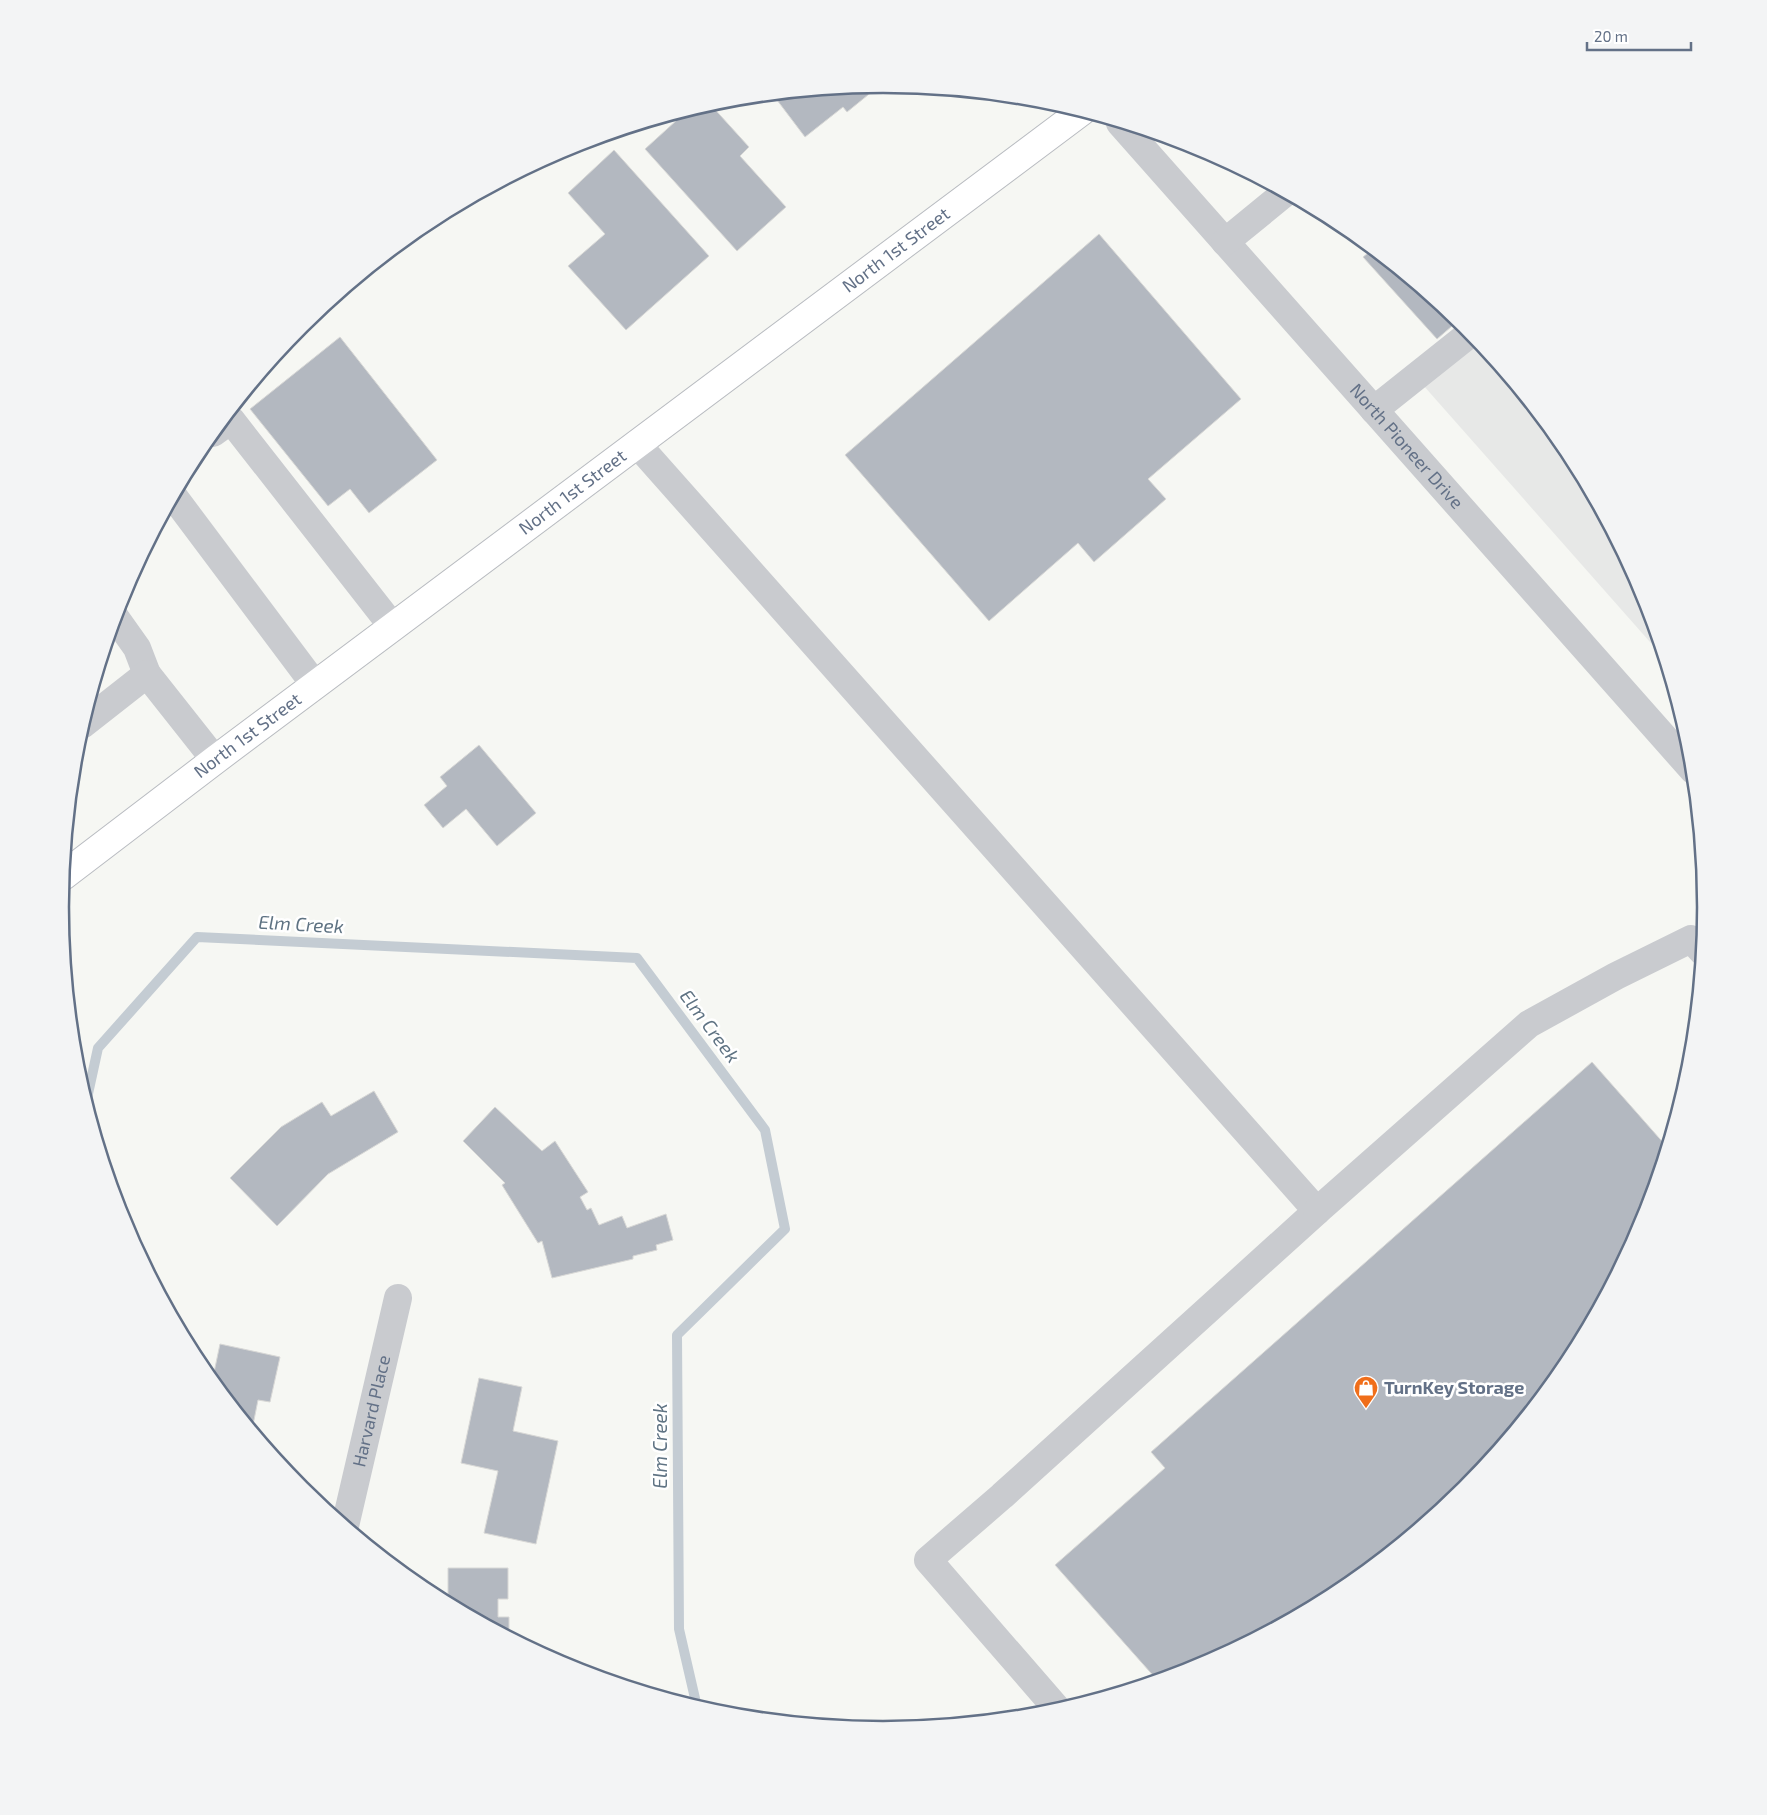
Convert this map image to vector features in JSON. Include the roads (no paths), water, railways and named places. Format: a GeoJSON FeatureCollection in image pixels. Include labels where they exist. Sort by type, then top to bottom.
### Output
{"type":"FeatureCollection","features":[{"type":"Feature","properties":{"kind":"main road","name":"North 1st Street"},"geometry":{"type":"LineString","coordinates":[[70,871],[315,685],[1076,116]]}},
{"type":"Feature","properties":{"kind":"street","name":"North Pioneer Drive"},"geometry":{"type":"LineString","coordinates":[[1127,131],[1685,759]]}},
{"type":"Feature","properties":{"kind":"street"},"geometry":{"type":"LineString","coordinates":[[1226,242],[1281,197]]}},
{"type":"Feature","properties":{"kind":"street"},"geometry":{"type":"LineString","coordinates":[[1374,410],[1466,337]]}},
{"type":"Feature","properties":{"kind":"street"},"geometry":{"type":"LineString","coordinates":[[231,420],[393,627]]}},
{"type":"Feature","properties":{"kind":"street"},"geometry":{"type":"LineString","coordinates":[[637,444],[1317,1211]]}},
{"type":"Feature","properties":{"kind":"street"},"geometry":{"type":"LineString","coordinates":[[177,501],[315,685]]}},
{"type":"Feature","properties":{"kind":"street"},"geometry":{"type":"LineString","coordinates":[[120,624],[137,648],[148,674],[215,760]]}},
{"type":"Feature","properties":{"kind":"street"},"geometry":{"type":"LineString","coordinates":[[92,717],[148,674]]}},
{"type":"Feature","properties":{"kind":"street"},"geometry":{"type":"LineString","coordinates":[[1054,1704],[928,1560],[1002,1496],[1317,1211],[1529,1024],[1616,976],[1697,940]]}},
{"type":"Feature","properties":{"kind":"street","name":"Harvard Place"},"geometry":{"type":"LineString","coordinates":[[346,1520],[398,1298]]}},
{"type":"Feature","properties":{"kind":"waterway","name":"Elm Creek"},"geometry":{"type":"LineString","coordinates":[[89,1088],[98,1048],[197,937],[637,958],[765,1130],[785,1229],[677,1335],[679,1629],[695,1700]]}},
{"type":"Feature","properties":{"kind":"place","name":"TurnKey Storage"},"geometry":{"type":"Point","coordinates":[1366,1409]}}]}
